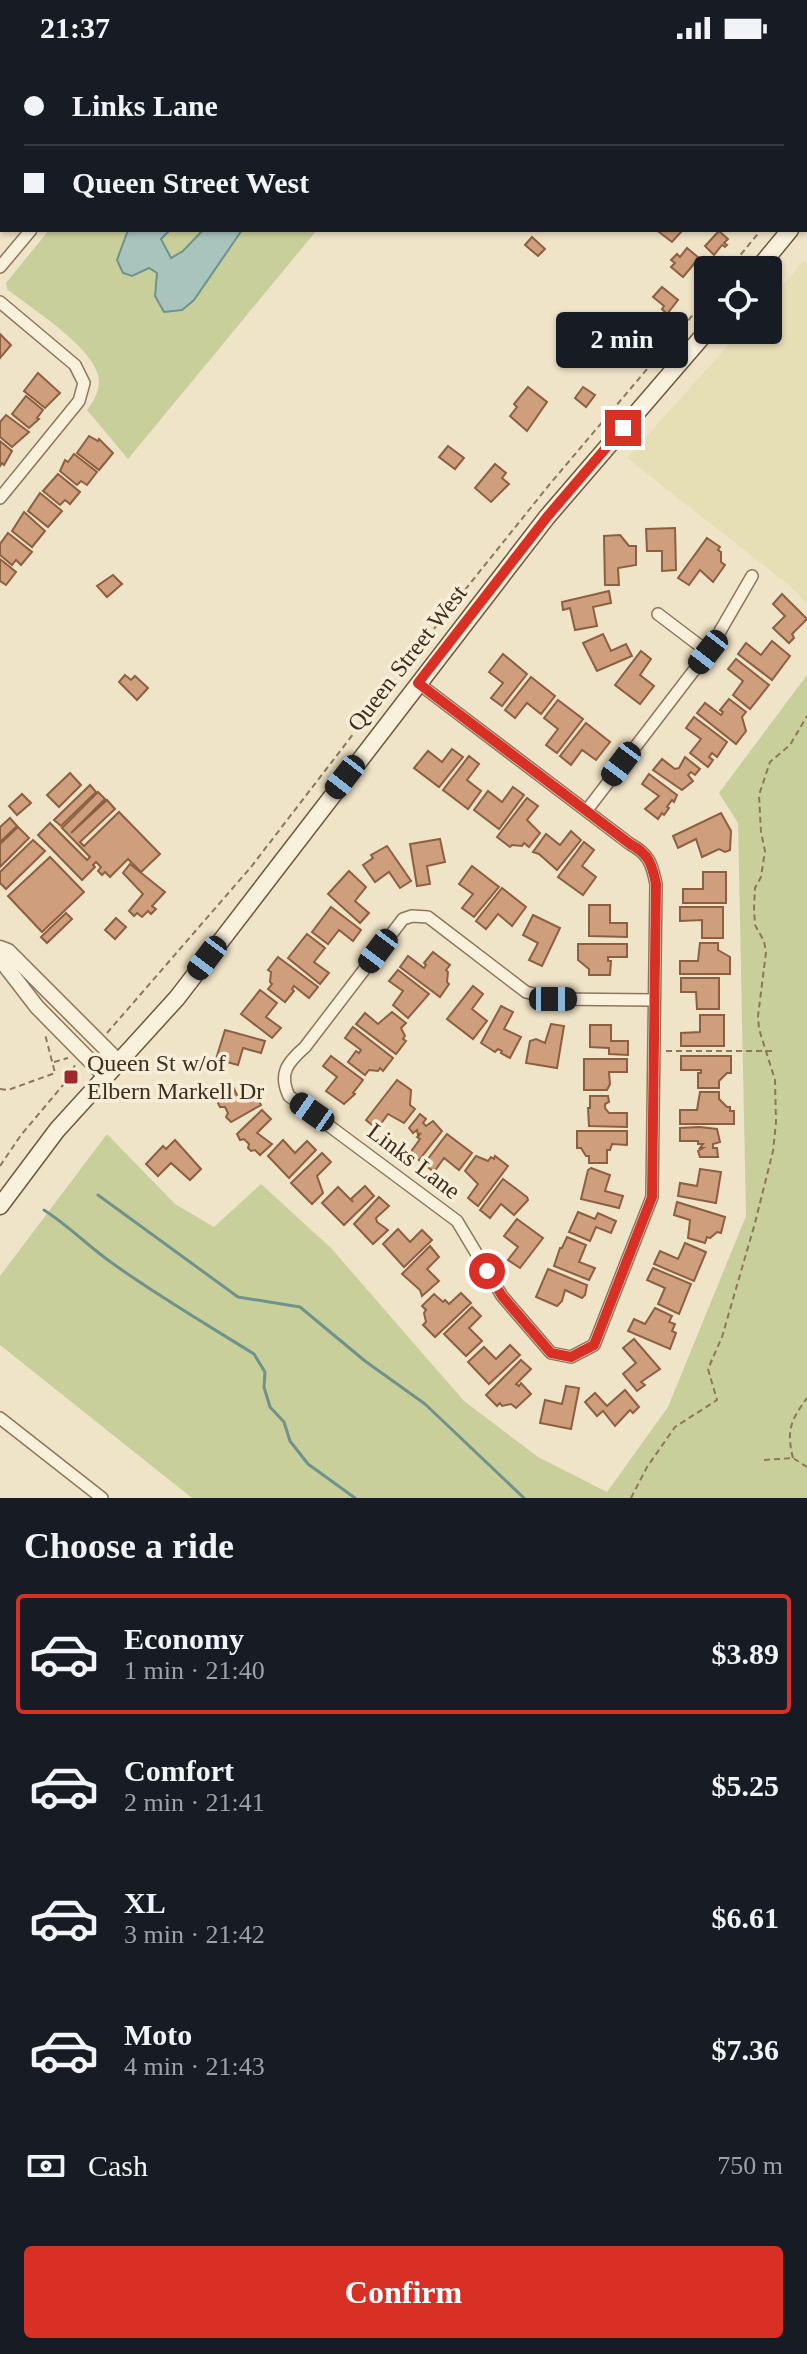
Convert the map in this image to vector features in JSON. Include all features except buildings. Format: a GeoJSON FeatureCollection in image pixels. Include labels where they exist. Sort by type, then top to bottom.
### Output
{"type":"FeatureCollection","features":[{"type":"Feature","properties":{"kind":"main road"},"geometry":{"type":"LineString","coordinates":[[769,256],[788,232]]}},
{"type":"Feature","properties":{"kind":"main road","name":"Queen Street West"},"geometry":{"type":"LineString","coordinates":[[0,1206],[42,1150],[177,998],[547,517],[696,344]]}},
{"type":"Feature","properties":{"kind":"street"},"geometry":{"type":"LineString","coordinates":[[0,267],[29,232]]}},
{"type":"Feature","properties":{"kind":"street"},"geometry":{"type":"LineString","coordinates":[[0,302],[75,365],[84,383],[79,401],[0,498]]}},
{"type":"Feature","properties":{"kind":"street"},"geometry":{"type":"LineString","coordinates":[[587,810],[708,652],[752,576]]}},
{"type":"Feature","properties":{"kind":"street"},"geometry":{"type":"LineString","coordinates":[[658,614],[708,652]]}},
{"type":"Feature","properties":{"kind":"street","name":"Links Lane"},"geometry":{"type":"LineString","coordinates":[[418,683],[643,851],[652,863],[656,884],[652,1197],[594,1345],[571,1357],[551,1353],[502,1296],[457,1221],[289,1096],[283,1084],[285,1071],[292,1058],[305,1047],[403,919],[412,916],[428,917],[526,992],[553,999],[653,1000]]}},
{"type":"Feature","properties":{"kind":"street"},"geometry":{"type":"LineString","coordinates":[[0,948],[8,951],[119,1062]]}},
{"type":"Feature","properties":{"kind":"street"},"geometry":{"type":"LineString","coordinates":[[0,959],[37,1007],[106,1077]]}},
{"type":"Feature","properties":{"kind":"street"},"geometry":{"type":"LineString","coordinates":[[0,1418],[102,1498]]}},
{"type":"Feature","properties":{"kind":"path"},"geometry":{"type":"LineString","coordinates":[[740,256],[759,232]]}},
{"type":"Feature","properties":{"kind":"path"},"geometry":{"type":"LineString","coordinates":[[111,1029],[251,867],[463,592],[694,314]]}},
{"type":"Feature","properties":{"kind":"path"},"geometry":{"type":"LineString","coordinates":[[631,1498],[647,1467],[675,1427],[717,1400],[708,1369],[722,1337],[773,1151],[777,1094],[758,1016],[766,945],[755,925],[754,908],[755,888],[762,874],[765,851],[759,795],[770,762],[790,745],[807,716]]}},
{"type":"Feature","properties":{"kind":"path"},"geometry":{"type":"LineString","coordinates":[[0,1089],[8,1090],[55,1073],[45,1033]]}},
{"type":"Feature","properties":{"kind":"path"},"geometry":{"type":"LineString","coordinates":[[653,1051],[775,1051]]}},
{"type":"Feature","properties":{"kind":"path"},"geometry":{"type":"LineString","coordinates":[[53,1062],[68,1058]]}},
{"type":"Feature","properties":{"kind":"path"},"geometry":{"type":"LineString","coordinates":[[0,1166],[21,1135],[69,1078],[75,1065]]}},
{"type":"Feature","properties":{"kind":"path"},"geometry":{"type":"LineString","coordinates":[[793,1458],[791,1420],[807,1398]]}},
{"type":"Feature","properties":{"kind":"path"},"geometry":{"type":"LineString","coordinates":[[764,1460],[793,1458],[807,1467]]}},
{"type":"Feature","properties":{"kind":"shaded area"},"geometry":{"type":"Polygon","coordinates":[[[804,261],[807,264],[807,604],[790,586],[627,458],[729,344],[782,344],[782,285],[804,261]]]}},
{"type":"Feature","properties":{"kind":"green space"},"geometry":{"type":"Polygon","coordinates":[[[47,232],[315,232],[128,459],[87,410],[99,385],[93,364],[59,328],[7,289],[6,283],[47,232]]]}},
{"type":"Feature","properties":{"kind":"green space"},"geometry":{"type":"Polygon","coordinates":[[[807,675],[807,1498],[192,1498],[0,1345],[0,1276],[107,1134],[175,1204],[214,1227],[261,1184],[331,1248],[464,1401],[538,1457],[607,1492],[668,1407],[746,1216],[738,823],[719,793],[807,675]]]}},
{"type":"Feature","properties":{"kind":"water"},"geometry":{"type":"Polygon","coordinates":[[[127,232],[168,232],[161,239],[171,258],[183,251],[201,232],[241,232],[194,300],[182,310],[164,312],[155,296],[157,273],[149,268],[132,276],[123,273],[117,260],[127,232]]]}},
{"type":"Feature","properties":{"kind":"waterway"},"geometry":{"type":"LineString","coordinates":[[98,1195],[238,1297],[300,1307],[365,1361],[425,1404],[524,1498]]}},
{"type":"Feature","properties":{"kind":"waterway"},"geometry":{"type":"LineString","coordinates":[[44,1210],[129,1275],[254,1354],[265,1372],[264,1387],[270,1407],[284,1422],[290,1441],[308,1464],[355,1498]]}},
{"type":"Feature","properties":{"kind":"place","name":"Queen St w/of Elbern Markell Dr"},"geometry":{"type":"Point","coordinates":[71,1077]}},
{"type":"Feature","properties":{"kind":"route"},"geometry":{"type":"LineString","coordinates":[[487,1271],[502,1296],[551,1353],[571,1357],[594,1345],[652,1197],[656,884],[652,863],[643,851],[418,683],[547,517],[623,428]]}}]}
